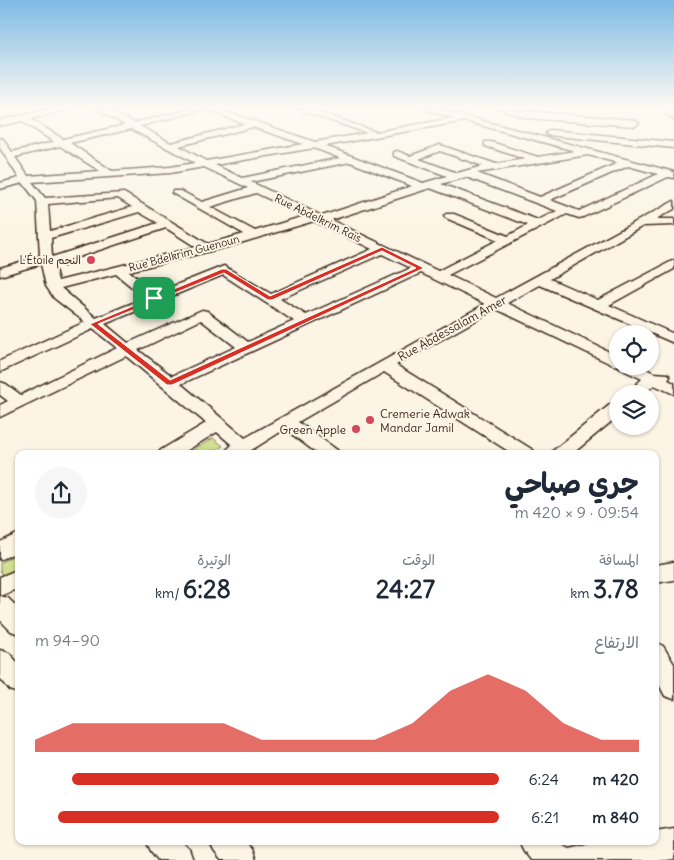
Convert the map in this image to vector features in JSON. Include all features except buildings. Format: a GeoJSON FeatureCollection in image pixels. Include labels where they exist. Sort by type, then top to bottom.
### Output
{"type":"FeatureCollection","features":[{"type":"Feature","properties":{"kind":"street"},"geometry":{"type":"LineString","coordinates":[[6,149],[42,202],[47,261],[53,286],[59,295],[93,324],[170,383],[244,446]]}},
{"type":"Feature","properties":{"kind":"street"},"geometry":{"type":"LineString","coordinates":[[10,155],[35,149]]}},
{"type":"Feature","properties":{"kind":"street"},"geometry":{"type":"LineString","coordinates":[[71,149],[109,173]]}},
{"type":"Feature","properties":{"kind":"street","name":"Rue Abdelkrim Raïs"},"geometry":{"type":"LineString","coordinates":[[175,149],[609,358]]}},
{"type":"Feature","properties":{"kind":"street"},"geometry":{"type":"LineString","coordinates":[[0,186],[25,179],[170,170],[283,149]]}},
{"type":"Feature","properties":{"kind":"street"},"geometry":{"type":"LineString","coordinates":[[325,149],[539,225]]}},
{"type":"Feature","properties":{"kind":"street"},"geometry":{"type":"LineString","coordinates":[[410,159],[437,149]]}},
{"type":"Feature","properties":{"kind":"street"},"geometry":{"type":"LineString","coordinates":[[443,149],[493,167]]}},
{"type":"Feature","properties":{"kind":"street"},"geometry":{"type":"LineString","coordinates":[[504,149],[537,160]]}},
{"type":"Feature","properties":{"kind":"street"},"geometry":{"type":"LineString","coordinates":[[577,149],[671,174]]}},
{"type":"Feature","properties":{"kind":"street","name":"Rue Bdelkrim Guenoun"},"geometry":{"type":"LineString","coordinates":[[53,286],[318,218],[461,174],[588,152]]}},
{"type":"Feature","properties":{"kind":"street"},"geometry":{"type":"LineString","coordinates":[[397,154],[573,212]]}},
{"type":"Feature","properties":{"kind":"street"},"geometry":{"type":"LineString","coordinates":[[241,181],[351,159]]}},
{"type":"Feature","properties":{"kind":"street"},"geometry":{"type":"LineString","coordinates":[[541,200],[633,163],[674,163]]}},
{"type":"Feature","properties":{"kind":"street"},"geometry":{"type":"LineString","coordinates":[[437,276],[539,225],[573,212],[599,206],[671,174]]}},
{"type":"Feature","properties":{"kind":"street"},"geometry":{"type":"LineString","coordinates":[[201,206],[257,189]]}},
{"type":"Feature","properties":{"kind":"street"},"geometry":{"type":"LineString","coordinates":[[559,192],[599,206]]}},
{"type":"Feature","properties":{"kind":"street"},"geometry":{"type":"LineString","coordinates":[[177,193],[254,235]]}},
{"type":"Feature","properties":{"kind":"street"},"geometry":{"type":"LineString","coordinates":[[42,202],[120,195],[206,248]]}},
{"type":"Feature","properties":{"kind":"street","name":"Rue Abdessalam Amer"},"geometry":{"type":"LineString","coordinates":[[238,450],[384,365],[674,204]]}},
{"type":"Feature","properties":{"kind":"street"},"geometry":{"type":"LineString","coordinates":[[45,236],[140,208]]}},
{"type":"Feature","properties":{"kind":"street"},"geometry":{"type":"LineString","coordinates":[[450,216],[508,240]]}},
{"type":"Feature","properties":{"kind":"street"},"geometry":{"type":"LineString","coordinates":[[640,223],[674,222]]}},
{"type":"Feature","properties":{"kind":"street"},"geometry":{"type":"LineString","coordinates":[[0,272],[47,261],[167,224]]}},
{"type":"Feature","properties":{"kind":"street"},"geometry":{"type":"LineString","coordinates":[[270,299],[382,249]]}},
{"type":"Feature","properties":{"kind":"street"},"geometry":{"type":"LineString","coordinates":[[598,306],[674,264]]}},
{"type":"Feature","properties":{"kind":"street"},"geometry":{"type":"LineString","coordinates":[[170,383],[421,268]]}},
{"type":"Feature","properties":{"kind":"street"},"geometry":{"type":"LineString","coordinates":[[119,270],[154,298]]}},
{"type":"Feature","properties":{"kind":"street"},"geometry":{"type":"LineString","coordinates":[[0,366],[93,324],[224,270],[306,321]]}},
{"type":"Feature","properties":{"kind":"street"},"geometry":{"type":"LineString","coordinates":[[540,280],[674,340]]}},
{"type":"Feature","properties":{"kind":"street"},"geometry":{"type":"LineString","coordinates":[[0,412],[126,349],[202,314],[247,348]]}},
{"type":"Feature","properties":{"kind":"street"},"geometry":{"type":"LineString","coordinates":[[384,365],[522,450]]}},
{"type":"Feature","properties":{"kind":"street"},"geometry":{"type":"LineString","coordinates":[[646,375],[674,389]]}},
{"type":"Feature","properties":{"kind":"street"},"geometry":{"type":"LineString","coordinates":[[645,385],[653,378],[674,376]]}},
{"type":"Feature","properties":{"kind":"street"},"geometry":{"type":"LineString","coordinates":[[0,387],[20,402]]}},
{"type":"Feature","properties":{"kind":"street"},"geometry":{"type":"LineString","coordinates":[[565,450],[609,414]]}},
{"type":"Feature","properties":{"kind":"street"},"geometry":{"type":"LineString","coordinates":[[287,422],[326,450]]}},
{"type":"Feature","properties":{"kind":"street"},"geometry":{"type":"LineString","coordinates":[[174,450],[217,424]]}},
{"type":"Feature","properties":{"kind":"street"},"geometry":{"type":"LineString","coordinates":[[0,552],[15,543]]}},
{"type":"Feature","properties":{"kind":"street"},"geometry":{"type":"LineString","coordinates":[[659,573],[674,571]]}},
{"type":"Feature","properties":{"kind":"street"},"geometry":{"type":"LineString","coordinates":[[0,587],[15,580]]}},
{"type":"Feature","properties":{"kind":"street"},"geometry":{"type":"LineString","coordinates":[[0,604],[15,620]]}},
{"type":"Feature","properties":{"kind":"street"},"geometry":{"type":"LineString","coordinates":[[659,660],[674,688]]}},
{"type":"Feature","properties":{"kind":"street"},"geometry":{"type":"LineString","coordinates":[[0,661],[15,678]]}},
{"type":"Feature","properties":{"kind":"street"},"geometry":{"type":"LineString","coordinates":[[577,860],[674,844]]}},
{"type":"Feature","properties":{"kind":"street"},"geometry":{"type":"LineString","coordinates":[[165,845],[178,860]]}},
{"type":"Feature","properties":{"kind":"street"},"geometry":{"type":"LineString","coordinates":[[228,845],[241,860]]}},
{"type":"Feature","properties":{"kind":"street"},"geometry":{"type":"LineString","coordinates":[[537,845],[547,856],[561,860]]}},
{"type":"Feature","properties":{"kind":"green space"},"geometry":{"type":"Polygon","coordinates":[[[213,438],[223,446],[216,450],[193,450],[213,438]]]}},
{"type":"Feature","properties":{"kind":"green space"},"geometry":{"type":"Polygon","coordinates":[[[15,554],[15,571],[5,577],[0,571],[0,563],[15,554]]]}},
{"type":"Feature","properties":{"kind":"place","name":"L'Étoile النجم"},"geometry":{"type":"Point","coordinates":[91,260]}},
{"type":"Feature","properties":{"kind":"place","name":"Cremerie Adwak Mandar Jamil"},"geometry":{"type":"Point","coordinates":[370,420]}},
{"type":"Feature","properties":{"kind":"place","name":"Green Apple"},"geometry":{"type":"Point","coordinates":[356,429]}},
{"type":"Feature","properties":{"kind":"route"},"geometry":{"type":"LineString","coordinates":[[382,249],[421,268],[170,383],[93,324],[154,298],[224,270],[270,299],[382,249]]}}]}
